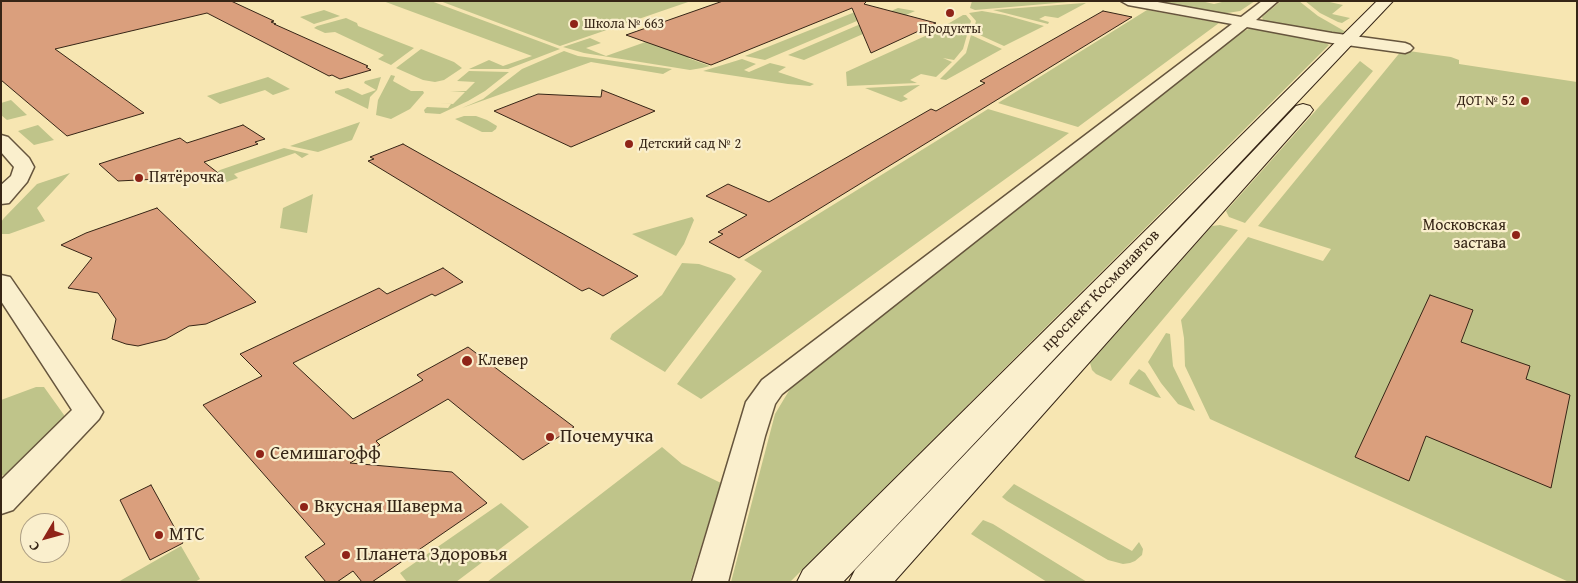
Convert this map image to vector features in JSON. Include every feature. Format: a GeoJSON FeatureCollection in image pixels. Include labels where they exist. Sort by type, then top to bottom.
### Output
{"type":"FeatureCollection","features":[{"type":"Feature","properties":{"kind":"street"},"geometry":{"type":"LineString","coordinates":[[1128,1],[1356,42],[1405,48]]}},
{"type":"Feature","properties":{"kind":"street"},"geometry":{"type":"LineString","coordinates":[[710,582],[750,436],[761,402],[772,387],[1271,1]]}},
{"type":"Feature","properties":{"kind":"street","name":"проспект Космонавтов"},"geometry":{"type":"LineString","coordinates":[[869,582],[1356,42],[1386,1]]}},
{"type":"Feature","properties":{"kind":"street","name":"проспект Космонавтов"},"geometry":{"type":"LineString","coordinates":[[817,582],[1356,42],[1403,1]]}},
{"type":"Feature","properties":{"kind":"street"},"geometry":{"type":"LineString","coordinates":[[1,141],[22,162],[24,167],[20,178],[1,198]]}},
{"type":"Feature","properties":{"kind":"street"},"geometry":{"type":"LineString","coordinates":[[1,282],[88,412],[1,500]]}},
{"type":"Feature","properties":{"kind":"green space"},"geometry":{"type":"Polygon","coordinates":[[[383,1],[431,1],[560,49],[508,69],[469,69],[489,60],[503,66],[532,56],[383,1]]]}},
{"type":"Feature","properties":{"kind":"green space","name":"Школа № 663"},"geometry":{"type":"Polygon","coordinates":[[[440,1],[691,1],[560,46],[440,1]]]}},
{"type":"Feature","properties":{"kind":"green space"},"geometry":{"type":"Polygon","coordinates":[[[761,1],[833,1],[688,58],[710,66],[702,68],[690,70],[584,53],[563,47],[590,38],[601,43],[586,48],[606,56],[761,1]]]}},
{"type":"Feature","properties":{"kind":"green space"},"geometry":{"type":"Polygon","coordinates":[[[972,1],[1080,1],[975,10],[970,8],[972,1]]]}},
{"type":"Feature","properties":{"kind":"green space"},"geometry":{"type":"Polygon","coordinates":[[[1147,1],[1201,1],[1214,4],[1226,1],[1255,1],[1240,11],[1215,15],[1147,1]]]}},
{"type":"Feature","properties":{"kind":"green space"},"geometry":{"type":"Polygon","coordinates":[[[1281,1],[1299,1],[1318,16],[1346,32],[1339,34],[1279,25],[1263,20],[1262,17],[1281,1]]]}},
{"type":"Feature","properties":{"kind":"green space"},"geometry":{"type":"Polygon","coordinates":[[[1305,1],[1325,1],[1343,5],[1332,14],[1350,18],[1342,23],[1338,22],[1320,13],[1305,1]]]}},
{"type":"Feature","properties":{"kind":"green space"},"geometry":{"type":"Polygon","coordinates":[[[1086,3],[1058,18],[1045,16],[1039,19],[1049,22],[1048,24],[993,10],[1086,3]]]}},
{"type":"Feature","properties":{"kind":"green space"},"geometry":{"type":"Polygon","coordinates":[[[898,8],[915,11],[804,60],[788,55],[898,8]]]}},
{"type":"Feature","properties":{"kind":"green space"},"geometry":{"type":"Polygon","coordinates":[[[324,10],[340,16],[314,24],[300,17],[324,10]]]}},
{"type":"Feature","properties":{"kind":"green space"},"geometry":{"type":"Polygon","coordinates":[[[1147,10],[1219,23],[1078,127],[998,103],[1147,10]]]}},
{"type":"Feature","properties":{"kind":"green space"},"geometry":{"type":"Polygon","coordinates":[[[982,11],[1005,15],[1044,26],[1004,46],[973,32],[976,21],[969,13],[982,11]]]}},
{"type":"Feature","properties":{"kind":"green space"},"geometry":{"type":"Polygon","coordinates":[[[855,12],[871,15],[765,60],[745,56],[855,12]]]}},
{"type":"Feature","properties":{"kind":"green space"},"geometry":{"type":"Polygon","coordinates":[[[966,15],[971,21],[963,49],[954,60],[943,58],[952,62],[936,77],[921,74],[910,80],[917,83],[847,86],[846,72],[934,32],[966,15]]]}},
{"type":"Feature","properties":{"kind":"green space"},"geometry":{"type":"Polygon","coordinates":[[[346,18],[357,23],[358,26],[414,48],[391,65],[378,59],[384,55],[335,32],[325,33],[314,28],[346,18]]]}},
{"type":"Feature","properties":{"kind":"green space"},"geometry":{"type":"Polygon","coordinates":[[[1253,27],[1322,41],[1329,45],[790,582],[731,582],[775,414],[793,384],[1034,191],[1242,32],[1253,27]]]}},
{"type":"Feature","properties":{"kind":"green space"},"geometry":{"type":"Polygon","coordinates":[[[971,35],[1002,49],[946,80],[940,79],[966,53],[971,35]]]}},
{"type":"Feature","properties":{"kind":"green space"},"geometry":{"type":"Polygon","coordinates":[[[421,49],[454,62],[462,68],[444,80],[435,82],[423,80],[396,68],[421,49]]]}},
{"type":"Feature","properties":{"kind":"green space"},"geometry":{"type":"Polygon","coordinates":[[[1402,50],[1451,57],[1459,60],[1459,64],[1577,82],[1577,582],[1569,582],[1210,419],[1185,366],[1181,320],[1248,237],[1323,261],[1331,249],[1258,226],[1402,50]]]}},
{"type":"Feature","properties":{"kind":"green space"},"geometry":{"type":"Polygon","coordinates":[[[564,51],[578,56],[672,69],[663,74],[591,62],[462,108],[483,99],[522,69],[564,51]]]}},
{"type":"Feature","properties":{"kind":"green space"},"geometry":{"type":"Polygon","coordinates":[[[742,59],[756,64],[744,70],[749,72],[770,63],[786,67],[778,72],[814,84],[810,86],[788,84],[703,71],[742,59]]]}},
{"type":"Feature","properties":{"kind":"green space"},"geometry":{"type":"Polygon","coordinates":[[[1360,61],[1373,71],[1245,223],[1229,217],[1226,211],[1360,61]]]}},
{"type":"Feature","properties":{"kind":"green space"},"geometry":{"type":"Polygon","coordinates":[[[469,71],[509,72],[485,91],[468,101],[440,114],[425,113],[424,110],[427,107],[448,108],[451,104],[438,103],[453,104],[465,92],[450,91],[466,91],[475,82],[457,81],[469,71]]]}},
{"type":"Feature","properties":{"kind":"green space"},"geometry":{"type":"Polygon","coordinates":[[[391,75],[395,76],[393,81],[411,91],[423,91],[424,93],[410,109],[391,119],[376,115],[378,100],[391,75]]]}},
{"type":"Feature","properties":{"kind":"green space"},"geometry":{"type":"Polygon","coordinates":[[[268,77],[290,89],[273,95],[265,90],[220,104],[207,96],[268,77]]]}},
{"type":"Feature","properties":{"kind":"green space"},"geometry":{"type":"Polygon","coordinates":[[[381,77],[377,90],[370,97],[368,109],[335,93],[335,91],[348,88],[362,95],[376,90],[364,83],[365,81],[381,77]]]}},
{"type":"Feature","properties":{"kind":"green space"},"geometry":{"type":"Polygon","coordinates":[[[920,85],[903,96],[908,99],[901,102],[865,88],[920,85]]]}},
{"type":"Feature","properties":{"kind":"green space"},"geometry":{"type":"Polygon","coordinates":[[[11,100],[27,115],[7,120],[1,115],[1,103],[11,100]]]}},
{"type":"Feature","properties":{"kind":"green space"},"geometry":{"type":"Polygon","coordinates":[[[988,109],[1069,133],[701,399],[677,384],[762,271],[744,260],[988,109]]]}},
{"type":"Feature","properties":{"kind":"green space"},"geometry":{"type":"Polygon","coordinates":[[[464,116],[476,116],[487,120],[497,126],[496,129],[492,132],[482,132],[455,119],[464,116]]]}},
{"type":"Feature","properties":{"kind":"green space"},"geometry":{"type":"Polygon","coordinates":[[[360,122],[352,140],[318,152],[290,146],[360,122]]]}},
{"type":"Feature","properties":{"kind":"green space"},"geometry":{"type":"Polygon","coordinates":[[[38,125],[54,140],[34,145],[18,131],[38,125]]]}},
{"type":"Feature","properties":{"kind":"green space"},"geometry":{"type":"Polygon","coordinates":[[[284,148],[309,154],[302,158],[295,153],[234,174],[238,178],[224,183],[219,178],[217,172],[220,170],[284,148]]]}},
{"type":"Feature","properties":{"kind":"green space"},"geometry":{"type":"Polygon","coordinates":[[[70,173],[37,208],[45,221],[9,234],[1,234],[1,222],[37,184],[70,173]]]}},
{"type":"Feature","properties":{"kind":"green space"},"geometry":{"type":"Polygon","coordinates":[[[313,194],[307,233],[280,228],[283,208],[313,194]]]}},
{"type":"Feature","properties":{"kind":"green space"},"geometry":{"type":"Polygon","coordinates":[[[692,217],[694,220],[684,244],[676,256],[632,234],[692,217]]]}},
{"type":"Feature","properties":{"kind":"green space"},"geometry":{"type":"Polygon","coordinates":[[[1220,225],[1238,230],[1111,381],[1096,374],[1092,370],[1090,363],[1212,226],[1220,225]]]}},
{"type":"Feature","properties":{"kind":"green space"},"geometry":{"type":"Polygon","coordinates":[[[682,263],[699,264],[731,275],[736,279],[665,372],[610,339],[612,334],[662,295],[682,263]]]}},
{"type":"Feature","properties":{"kind":"green space"},"geometry":{"type":"Polygon","coordinates":[[[1166,333],[1170,334],[1173,366],[1195,411],[1178,404],[1161,383],[1148,362],[1166,333]]]}},
{"type":"Feature","properties":{"kind":"green space"},"geometry":{"type":"Polygon","coordinates":[[[1139,369],[1145,373],[1161,398],[1129,384],[1139,369]]]}},
{"type":"Feature","properties":{"kind":"green space"},"geometry":{"type":"Polygon","coordinates":[[[36,387],[44,387],[64,415],[64,422],[13,472],[1,476],[1,400],[36,387]]]}},
{"type":"Feature","properties":{"kind":"green space"},"geometry":{"type":"Polygon","coordinates":[[[662,447],[682,464],[721,483],[690,582],[487,582],[662,447]]]}},
{"type":"Feature","properties":{"kind":"green space"},"geometry":{"type":"Polygon","coordinates":[[[1014,484],[1132,551],[1139,542],[1143,549],[1142,555],[1130,563],[1123,564],[1108,560],[1002,497],[1014,484]]]}},
{"type":"Feature","properties":{"kind":"green space"},"geometry":{"type":"Polygon","coordinates":[[[501,503],[529,527],[456,582],[407,582],[400,573],[501,503]]]}},
{"type":"Feature","properties":{"kind":"green space"},"geometry":{"type":"Polygon","coordinates":[[[983,520],[993,524],[1087,582],[1047,582],[971,534],[983,520]]]}},
{"type":"Feature","properties":{"kind":"green space"},"geometry":{"type":"Polygon","coordinates":[[[181,546],[200,579],[195,582],[118,582],[181,546]]]}},
{"type":"Feature","properties":{"kind":"building"},"geometry":{"type":"Polygon","coordinates":[[[1,1],[231,1],[274,21],[271,22],[276,24],[274,24],[368,66],[366,67],[371,70],[340,79],[332,75],[329,76],[207,13],[55,49],[144,113],[67,136],[1,80],[1,1]]]}},
{"type":"Feature","properties":{"kind":"building"},"geometry":{"type":"Polygon","coordinates":[[[723,1],[867,1],[864,4],[936,23],[871,53],[852,8],[711,65],[626,35],[723,1]]]}},
{"type":"Feature","properties":{"kind":"building"},"geometry":{"type":"Polygon","coordinates":[[[1103,11],[1132,17],[739,258],[709,242],[723,234],[718,232],[747,215],[706,196],[728,184],[769,202],[931,109],[936,111],[985,83],[980,81],[1103,11]]]}},
{"type":"Feature","properties":{"kind":"building"},"geometry":{"type":"Polygon","coordinates":[[[602,90],[655,111],[571,147],[494,111],[538,94],[601,97],[602,90]]]}},
{"type":"Feature","properties":{"kind":"building"},"geometry":{"type":"Polygon","coordinates":[[[243,125],[265,139],[255,142],[258,144],[204,162],[222,176],[118,181],[99,164],[180,138],[187,143],[243,125]]]}},
{"type":"Feature","properties":{"kind":"building"},"geometry":{"type":"Polygon","coordinates":[[[403,144],[638,276],[603,296],[589,288],[582,291],[368,161],[374,159],[370,157],[403,144]]]}},
{"type":"Feature","properties":{"kind":"building"},"geometry":{"type":"Polygon","coordinates":[[[157,208],[256,302],[206,324],[189,326],[166,339],[138,346],[126,344],[112,339],[116,319],[98,293],[68,288],[92,258],[61,245],[86,233],[157,208]]]}},
{"type":"Feature","properties":{"kind":"building"},"geometry":{"type":"Polygon","coordinates":[[[443,268],[463,282],[435,296],[432,294],[293,363],[353,419],[423,380],[417,375],[468,347],[574,427],[523,460],[448,399],[376,441],[380,445],[350,463],[452,472],[487,503],[372,582],[362,582],[353,571],[337,582],[326,582],[305,557],[325,544],[203,405],[262,376],[240,354],[379,288],[387,294],[443,268]]]}},
{"type":"Feature","properties":{"kind":"building"},"geometry":{"type":"Polygon","coordinates":[[[1430,295],[1473,310],[1461,342],[1530,366],[1526,379],[1570,395],[1551,488],[1426,436],[1409,481],[1355,457],[1430,295]]]}},
{"type":"Feature","properties":{"kind":"building"},"geometry":{"type":"Polygon","coordinates":[[[151,485],[183,543],[150,560],[120,500],[151,485]]]}},
{"type":"Feature","properties":{"kind":"place","name":"Продукты"},"geometry":{"type":"Point","coordinates":[950,13]}},
{"type":"Feature","properties":{"kind":"place","name":"Школа № 663"},"geometry":{"type":"Point","coordinates":[574,24]}},
{"type":"Feature","properties":{"kind":"place","name":"ДОТ № 52"},"geometry":{"type":"Point","coordinates":[1525,101]}},
{"type":"Feature","properties":{"kind":"place","name":"Детский сад № 2"},"geometry":{"type":"Point","coordinates":[629,144]}},
{"type":"Feature","properties":{"kind":"place","name":"Пятёрочка"},"geometry":{"type":"Point","coordinates":[139,178]}},
{"type":"Feature","properties":{"kind":"place","name":"Московская застава"},"geometry":{"type":"Point","coordinates":[1516,235]}},
{"type":"Feature","properties":{"kind":"place","name":"Клевер"},"geometry":{"type":"Point","coordinates":[467,361]}},
{"type":"Feature","properties":{"kind":"place","name":"Почемучка"},"geometry":{"type":"Point","coordinates":[550,437]}},
{"type":"Feature","properties":{"kind":"place","name":"Семишагофф"},"geometry":{"type":"Point","coordinates":[260,454]}},
{"type":"Feature","properties":{"kind":"place","name":"Вкусная Шаверма"},"geometry":{"type":"Point","coordinates":[304,507]}},
{"type":"Feature","properties":{"kind":"place","name":"МТС"},"geometry":{"type":"Point","coordinates":[159,535]}},
{"type":"Feature","properties":{"kind":"place","name":"Планета Здоровья"},"geometry":{"type":"Point","coordinates":[346,555]}}]}
